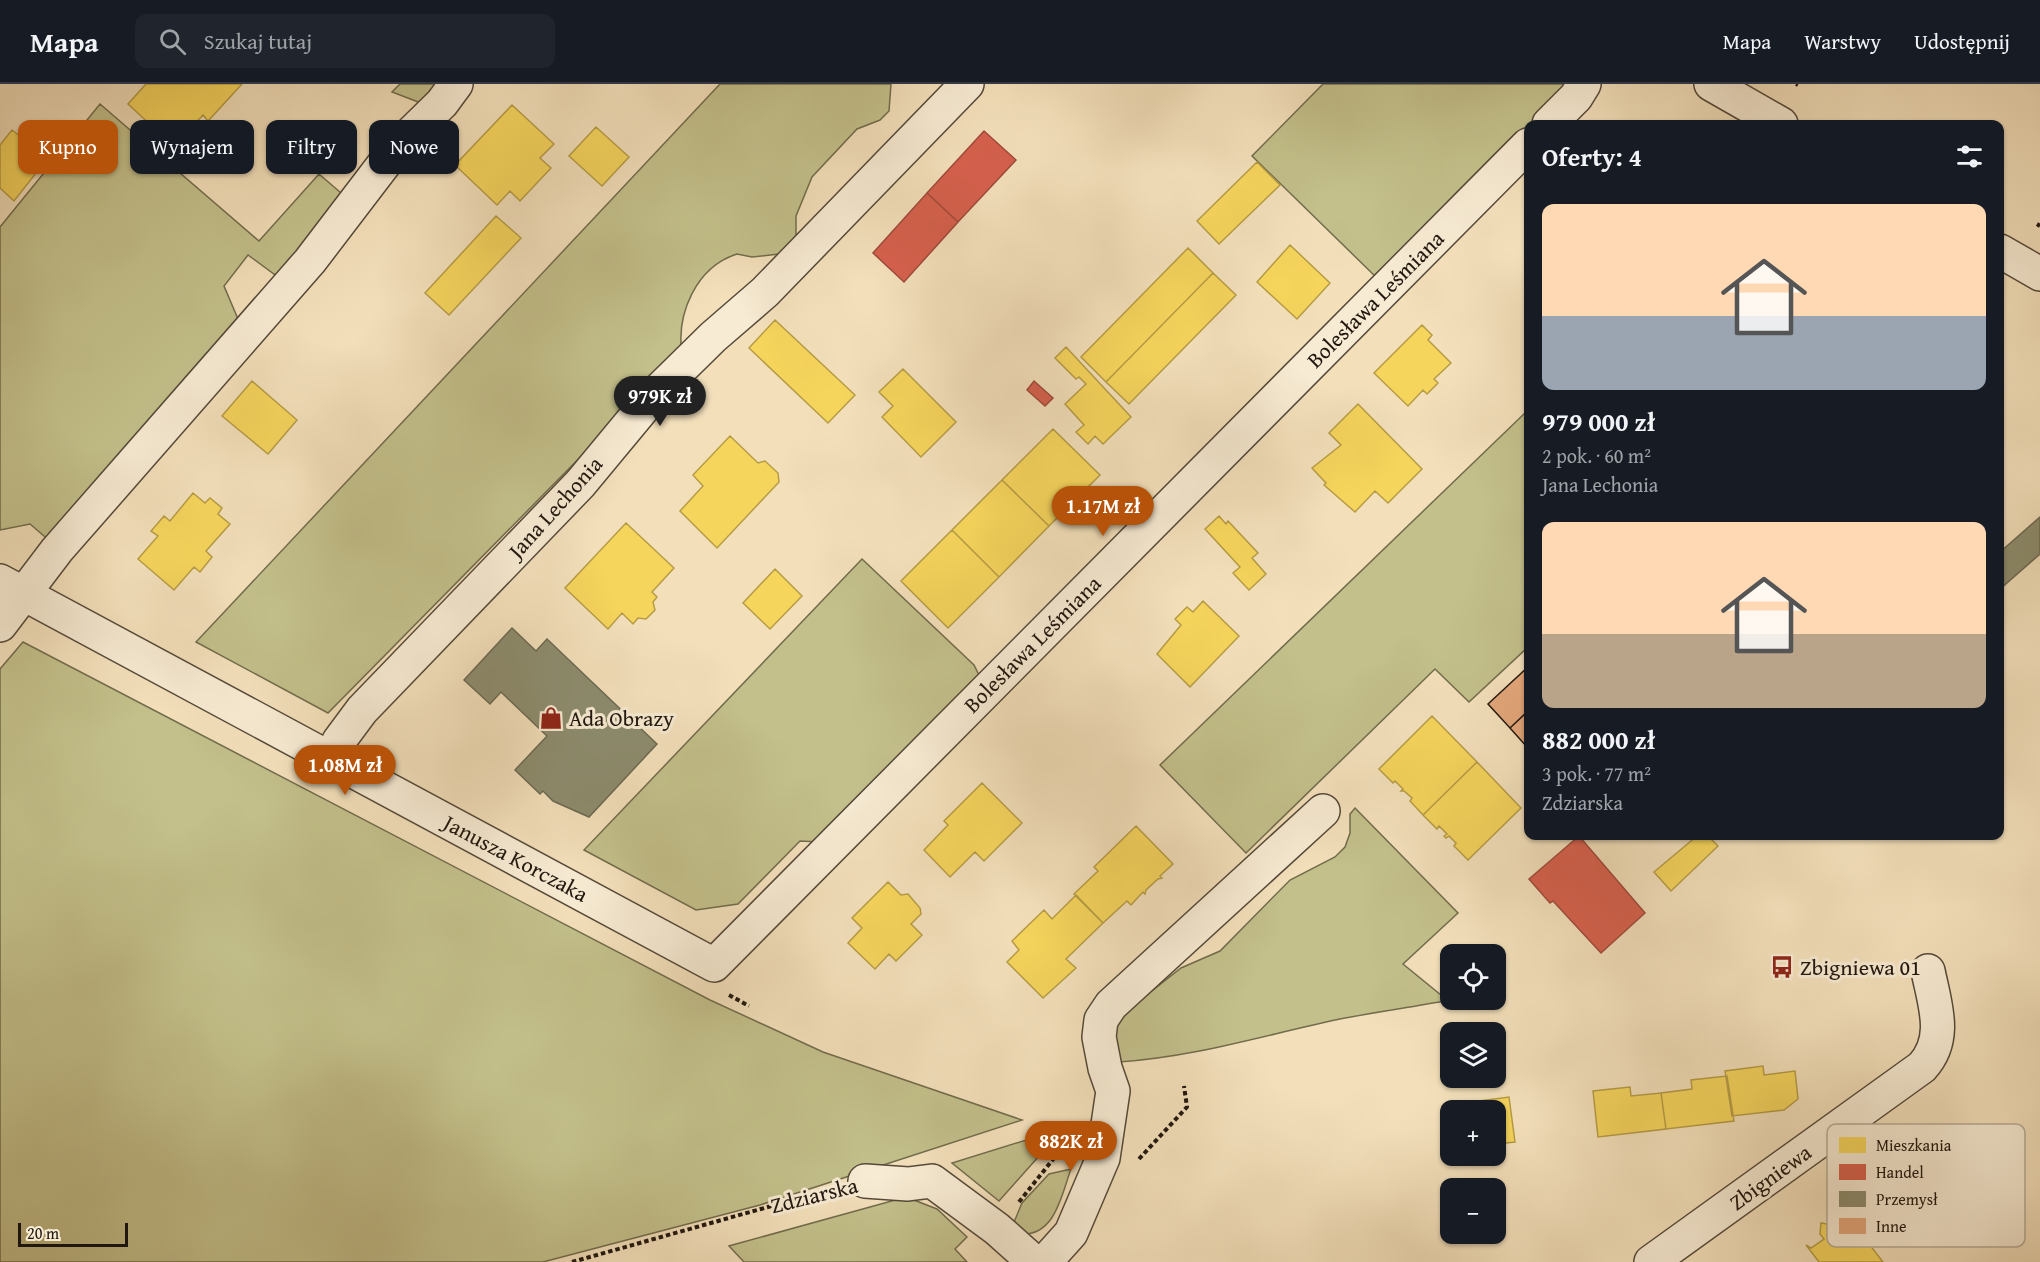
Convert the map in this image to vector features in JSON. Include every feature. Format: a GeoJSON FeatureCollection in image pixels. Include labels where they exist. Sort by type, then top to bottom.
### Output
{"type":"FeatureCollection","features":[{"type":"Feature","properties":{"kind":"street"},"geometry":{"type":"LineString","coordinates":[[0,626],[12,588],[57,550],[310,261],[397,147],[442,103],[456,84]]}},
{"type":"Feature","properties":{"kind":"street","name":"Jana Lechonia"},"geometry":{"type":"LineString","coordinates":[[331,759],[362,710],[580,484],[653,396],[713,337],[765,292],[967,84]]}},
{"type":"Feature","properties":{"kind":"street"},"geometry":{"type":"LineString","coordinates":[[1553,120],[1576,97],[1584,84]]}},
{"type":"Feature","properties":{"kind":"street"},"geometry":{"type":"LineString","coordinates":[[1711,84],[1774,120]]}},
{"type":"Feature","properties":{"kind":"street","name":"Bolesława Leśmiana"},"geometry":{"type":"LineString","coordinates":[[714,965],[1524,149]]}},
{"type":"Feature","properties":{"kind":"street"},"geometry":{"type":"LineString","coordinates":[[2004,253],[2040,274]]}},
{"type":"Feature","properties":{"kind":"street","name":"Janusza Korczaka"},"geometry":{"type":"LineString","coordinates":[[12,588],[714,965]]}},
{"type":"Feature","properties":{"kind":"street"},"geometry":{"type":"LineString","coordinates":[[1045,1262],[1071,1233],[1094,1185],[1103,1158],[1113,1090],[1105,1068],[1100,1037],[1101,1020],[1111,1005],[1323,811]]}},
{"type":"Feature","properties":{"kind":"street","name":"Zbigniewa"},"geometry":{"type":"LineString","coordinates":[[1843,1124],[1930,1059],[1940,1031],[1928,971]]}},
{"type":"Feature","properties":{"kind":"street","name":"Zbigniewa"},"geometry":{"type":"LineString","coordinates":[[1651,1262],[1827,1135]]}},
{"type":"Feature","properties":{"kind":"street","name":"Zdziarska"},"geometry":{"type":"LineString","coordinates":[[865,1181],[908,1184],[932,1181],[997,1228],[1034,1262]]}},
{"type":"Feature","properties":{"kind":"path","name":"Zdziarska"},"geometry":{"type":"LineString","coordinates":[[573,1262],[792,1199],[865,1181]]}},
{"type":"Feature","properties":{"kind":"shaded area"},"geometry":{"type":"Polygon","coordinates":[[[400,84],[438,84],[421,103],[392,92],[400,84]]]}},
{"type":"Feature","properties":{"kind":"shaded area"},"geometry":{"type":"Polygon","coordinates":[[[720,84],[891,84],[889,111],[880,120],[857,129],[812,177],[796,216],[796,237],[779,254],[752,257],[737,254],[710,269],[692,294],[686,308],[682,323],[682,354],[328,713],[196,642],[720,84]]]}},
{"type":"Feature","properties":{"kind":"shaded area"},"geometry":{"type":"Polygon","coordinates":[[[1323,84],[1571,84],[1540,120],[1524,120],[1524,136],[1379,280],[1252,156],[1323,84]]]}},
{"type":"Feature","properties":{"kind":"shaded area"},"geometry":{"type":"Polygon","coordinates":[[[100,104],[130,130],[130,174],[181,174],[259,241],[319,174],[348,199],[282,280],[248,255],[224,286],[241,326],[51,542],[30,524],[0,530],[0,227],[43,174],[118,174],[118,120],[87,120],[100,104]]]}},
{"type":"Feature","properties":{"kind":"shaded area"},"geometry":{"type":"Polygon","coordinates":[[[1524,414],[1524,651],[1469,702],[1435,669],[1246,853],[1160,765],[1524,414]]]}},
{"type":"Feature","properties":{"kind":"shaded area"},"geometry":{"type":"Polygon","coordinates":[[[862,559],[974,665],[980,677],[820,842],[800,841],[738,904],[696,910],[584,850],[862,559]]]}},
{"type":"Feature","properties":{"kind":"shaded area"},"geometry":{"type":"Polygon","coordinates":[[[23,642],[710,1000],[823,1052],[1022,1120],[760,1205],[543,1262],[0,1262],[0,669],[23,642]]]}},
{"type":"Feature","properties":{"kind":"shaded area"},"geometry":{"type":"Polygon","coordinates":[[[1355,808],[1458,913],[1403,964],[1440,994],[1440,1002],[1345,1018],[1206,1050],[1119,1062],[1115,1050],[1115,1020],[1181,968],[1220,951],[1290,880],[1335,857],[1345,847],[1350,833],[1350,814],[1355,808]]]}},
{"type":"Feature","properties":{"kind":"shaded area"},"geometry":{"type":"Polygon","coordinates":[[[1036,1137],[1048,1146],[999,1201],[952,1163],[1036,1137]]]}},
{"type":"Feature","properties":{"kind":"shaded area"},"geometry":{"type":"Polygon","coordinates":[[[1071,1169],[1060,1202],[1048,1222],[1040,1229],[1030,1233],[1018,1234],[1012,1227],[1022,1203],[1049,1174],[1071,1169]]]}},
{"type":"Feature","properties":{"kind":"shaded area"},"geometry":{"type":"Polygon","coordinates":[[[906,1197],[937,1209],[967,1237],[955,1249],[967,1262],[744,1262],[729,1246],[906,1197]]]}},
{"type":"Feature","properties":{"kind":"building: Mieszkania"},"geometry":{"type":"Polygon","coordinates":[[[146,84],[242,84],[209,120],[203,115],[198,120],[145,120],[128,104],[146,84]]]}},
{"type":"Feature","properties":{"kind":"building: Mieszkania"},"geometry":{"type":"Polygon","coordinates":[[[512,105],[554,144],[540,158],[551,168],[520,201],[510,191],[497,205],[459,169],[459,161],[512,105]]]}},
{"type":"Feature","properties":{"kind":"building: Mieszkania"},"geometry":{"type":"Polygon","coordinates":[[[596,127],[629,157],[602,186],[569,156],[596,127]]]}},
{"type":"Feature","properties":{"kind":"building: Mieszkania"},"geometry":{"type":"Polygon","coordinates":[[[12,130],[18,135],[18,174],[35,174],[14,201],[0,188],[0,145],[12,130]]]}},
{"type":"Feature","properties":{"kind":"building: Mieszkania"},"geometry":{"type":"Polygon","coordinates":[[[1257,162],[1280,185],[1219,244],[1197,221],[1257,162]]]}},
{"type":"Feature","properties":{"kind":"building: Mieszkania"},"geometry":{"type":"Polygon","coordinates":[[[496,216],[521,238],[449,315],[425,293],[496,216]]]}},
{"type":"Feature","properties":{"kind":"building: Mieszkania"},"geometry":{"type":"Polygon","coordinates":[[[1290,245],[1330,283],[1297,319],[1257,282],[1290,245]]]}},
{"type":"Feature","properties":{"kind":"building: Mieszkania"},"geometry":{"type":"Polygon","coordinates":[[[1188,248],[1213,273],[1106,382],[1081,357],[1188,248]]]}},
{"type":"Feature","properties":{"kind":"building: Mieszkania"},"geometry":{"type":"Polygon","coordinates":[[[1213,273],[1236,295],[1129,404],[1106,382],[1213,273]]]}},
{"type":"Feature","properties":{"kind":"building: Mieszkania"},"geometry":{"type":"Polygon","coordinates":[[[775,320],[855,395],[828,423],[749,348],[775,320]]]}},
{"type":"Feature","properties":{"kind":"building: Mieszkania"},"geometry":{"type":"Polygon","coordinates":[[[1422,325],[1432,335],[1428,340],[1451,363],[1434,379],[1438,383],[1427,394],[1423,390],[1408,406],[1374,373],[1422,325]]]}},
{"type":"Feature","properties":{"kind":"building: Mieszkania"},"geometry":{"type":"Polygon","coordinates":[[[1066,347],[1131,417],[1103,444],[1095,436],[1088,444],[1076,432],[1084,425],[1065,404],[1086,384],[1079,377],[1076,379],[1055,358],[1066,347]]]}},
{"type":"Feature","properties":{"kind":"building: Mieszkania"},"geometry":{"type":"Polygon","coordinates":[[[903,369],[956,422],[921,457],[882,417],[893,406],[879,392],[903,369]]]}},
{"type":"Feature","properties":{"kind":"building: Mieszkania"},"geometry":{"type":"Polygon","coordinates":[[[252,381],[297,420],[268,454],[222,416],[252,381]]]}},
{"type":"Feature","properties":{"kind":"building: Mieszkania"},"geometry":{"type":"Polygon","coordinates":[[[1358,404],[1422,469],[1388,503],[1375,491],[1355,512],[1324,485],[1326,483],[1312,468],[1341,445],[1329,433],[1358,404]]]}},
{"type":"Feature","properties":{"kind":"building: Mieszkania"},"geometry":{"type":"Polygon","coordinates":[[[1053,429],[1100,475],[1049,526],[1002,480],[1053,429]]]}},
{"type":"Feature","properties":{"kind":"building: Mieszkania"},"geometry":{"type":"Polygon","coordinates":[[[730,436],[758,463],[765,461],[778,473],[779,482],[717,548],[680,511],[703,486],[693,475],[730,436]]]}},
{"type":"Feature","properties":{"kind":"building: Mieszkania"},"geometry":{"type":"Polygon","coordinates":[[[1002,480],[1049,526],[999,577],[952,530],[1002,480]]]}},
{"type":"Feature","properties":{"kind":"building: Mieszkania"},"geometry":{"type":"Polygon","coordinates":[[[193,493],[205,503],[210,498],[222,508],[218,514],[230,524],[206,551],[212,557],[200,572],[194,567],[174,590],[138,559],[158,536],[151,531],[164,516],[170,521],[193,493]]]}},
{"type":"Feature","properties":{"kind":"building: Mieszkania"},"geometry":{"type":"Polygon","coordinates":[[[1219,516],[1226,524],[1228,521],[1258,553],[1252,558],[1266,574],[1249,590],[1233,573],[1240,567],[1205,529],[1219,516]]]}},
{"type":"Feature","properties":{"kind":"building: Mieszkania"},"geometry":{"type":"Polygon","coordinates":[[[626,523],[674,568],[652,592],[657,597],[653,602],[655,610],[646,619],[638,618],[633,624],[622,613],[608,629],[565,588],[626,523]]]}},
{"type":"Feature","properties":{"kind":"building: Mieszkania"},"geometry":{"type":"Polygon","coordinates":[[[952,530],[999,577],[948,628],[901,581],[952,530]]]}},
{"type":"Feature","properties":{"kind":"building: Mieszkania"},"geometry":{"type":"Polygon","coordinates":[[[775,569],[802,596],[770,629],[743,603],[775,569]]]}},
{"type":"Feature","properties":{"kind":"building: Mieszkania"},"geometry":{"type":"Polygon","coordinates":[[[1203,601],[1239,636],[1190,687],[1157,654],[1181,625],[1175,619],[1187,607],[1193,612],[1203,601]]]}},
{"type":"Feature","properties":{"kind":"building: Mieszkania"},"geometry":{"type":"Polygon","coordinates":[[[1432,716],[1477,762],[1423,815],[1410,801],[1412,798],[1401,791],[1403,789],[1395,781],[1393,783],[1379,769],[1432,716]]]}},
{"type":"Feature","properties":{"kind":"building: Mieszkania"},"geometry":{"type":"Polygon","coordinates":[[[1477,762],[1521,808],[1468,860],[1454,846],[1456,843],[1449,836],[1446,838],[1444,836],[1447,834],[1439,826],[1437,829],[1423,815],[1477,762]]]}},
{"type":"Feature","properties":{"kind":"building: Mieszkania"},"geometry":{"type":"Polygon","coordinates":[[[982,783],[1022,823],[984,861],[975,852],[950,877],[924,850],[948,825],[944,821],[982,783]]]}},
{"type":"Feature","properties":{"kind":"building: Mieszkania"},"geometry":{"type":"Polygon","coordinates":[[[1136,826],[1173,864],[1160,876],[1162,878],[1146,890],[1145,894],[1143,892],[1131,905],[1127,901],[1103,923],[1074,894],[1098,871],[1094,867],[1136,826]]]}},
{"type":"Feature","properties":{"kind":"building: Mieszkania"},"geometry":{"type":"Polygon","coordinates":[[[1692,840],[1712,840],[1718,846],[1671,891],[1654,872],[1692,840]]]}},
{"type":"Feature","properties":{"kind":"building: Mieszkania"},"geometry":{"type":"Polygon","coordinates":[[[888,882],[901,895],[908,894],[920,908],[921,914],[911,924],[922,935],[896,961],[889,954],[875,969],[848,943],[862,928],[852,918],[888,882]]]}},
{"type":"Feature","properties":{"kind":"building: Mieszkania"},"geometry":{"type":"Polygon","coordinates":[[[1076,895],[1103,923],[1066,959],[1076,968],[1043,998],[1007,962],[1019,950],[1012,941],[1044,910],[1052,919],[1076,895]]]}},
{"type":"Feature","properties":{"kind":"building: Mieszkania"},"geometry":{"type":"Polygon","coordinates":[[[1763,1066],[1764,1075],[1795,1071],[1798,1099],[1784,1110],[1732,1116],[1725,1071],[1763,1066]]]}},
{"type":"Feature","properties":{"kind":"building: Mieszkania"},"geometry":{"type":"Polygon","coordinates":[[[1727,1076],[1734,1121],[1666,1129],[1661,1093],[1692,1089],[1691,1080],[1727,1076]]]}},
{"type":"Feature","properties":{"kind":"building: Mieszkania"},"geometry":{"type":"Polygon","coordinates":[[[1630,1087],[1631,1096],[1661,1093],[1666,1129],[1598,1137],[1593,1091],[1630,1087]]]}},
{"type":"Feature","properties":{"kind":"building: Mieszkania"},"geometry":{"type":"Polygon","coordinates":[[[1509,1097],[1515,1142],[1506,1143],[1506,1100],[1486,1100],[1509,1097]]]}},
{"type":"Feature","properties":{"kind":"building: Mieszkania"},"geometry":{"type":"Polygon","coordinates":[[[1821,1223],[1827,1224],[1827,1247],[1871,1247],[1883,1262],[1819,1262],[1806,1245],[1811,1248],[1824,1239],[1820,1234],[1821,1223]]]}},
{"type":"Feature","properties":{"kind":"building: Handel"},"geometry":{"type":"Polygon","coordinates":[[[984,131],[1016,160],[958,222],[927,193],[984,131]]]}},
{"type":"Feature","properties":{"kind":"building: Handel"},"geometry":{"type":"Polygon","coordinates":[[[927,193],[958,222],[904,282],[873,253],[927,193]]]}},
{"type":"Feature","properties":{"kind":"building: Handel"},"geometry":{"type":"Polygon","coordinates":[[[1034,381],[1053,398],[1045,406],[1027,390],[1034,381]]]}},
{"type":"Feature","properties":{"kind":"building: Handel"},"geometry":{"type":"Polygon","coordinates":[[[1574,840],[1582,840],[1645,913],[1601,953],[1553,901],[1550,903],[1529,879],[1574,840]]]}},
{"type":"Feature","properties":{"kind":"building: Przemysł"},"geometry":{"type":"Polygon","coordinates":[[[2040,517],[2040,554],[2004,586],[2004,548],[2040,517]]]}},
{"type":"Feature","properties":{"kind":"building: Przemysł"},"geometry":{"type":"Polygon","coordinates":[[[512,628],[536,651],[547,639],[657,744],[589,817],[553,801],[543,791],[540,794],[515,770],[547,736],[501,692],[490,704],[464,680],[512,628]]]}},
{"type":"Feature","properties":{"kind":"building: Inne"},"geometry":{"type":"Polygon","coordinates":[[[1524,671],[1524,715],[1510,728],[1488,704],[1524,671]]]}},
{"type":"Feature","properties":{"kind":"building: Inne"},"geometry":{"type":"Polygon","coordinates":[[[1524,715],[1524,744],[1510,728],[1524,715]]]}},
{"type":"Feature","properties":{"kind":"place","name":"Ada Obrazy"},"geometry":{"type":"Point","coordinates":[551,718]}},
{"type":"Feature","properties":{"kind":"place","name":"Zbigniewa 01"},"geometry":{"type":"Point","coordinates":[1782,967]}}]}
